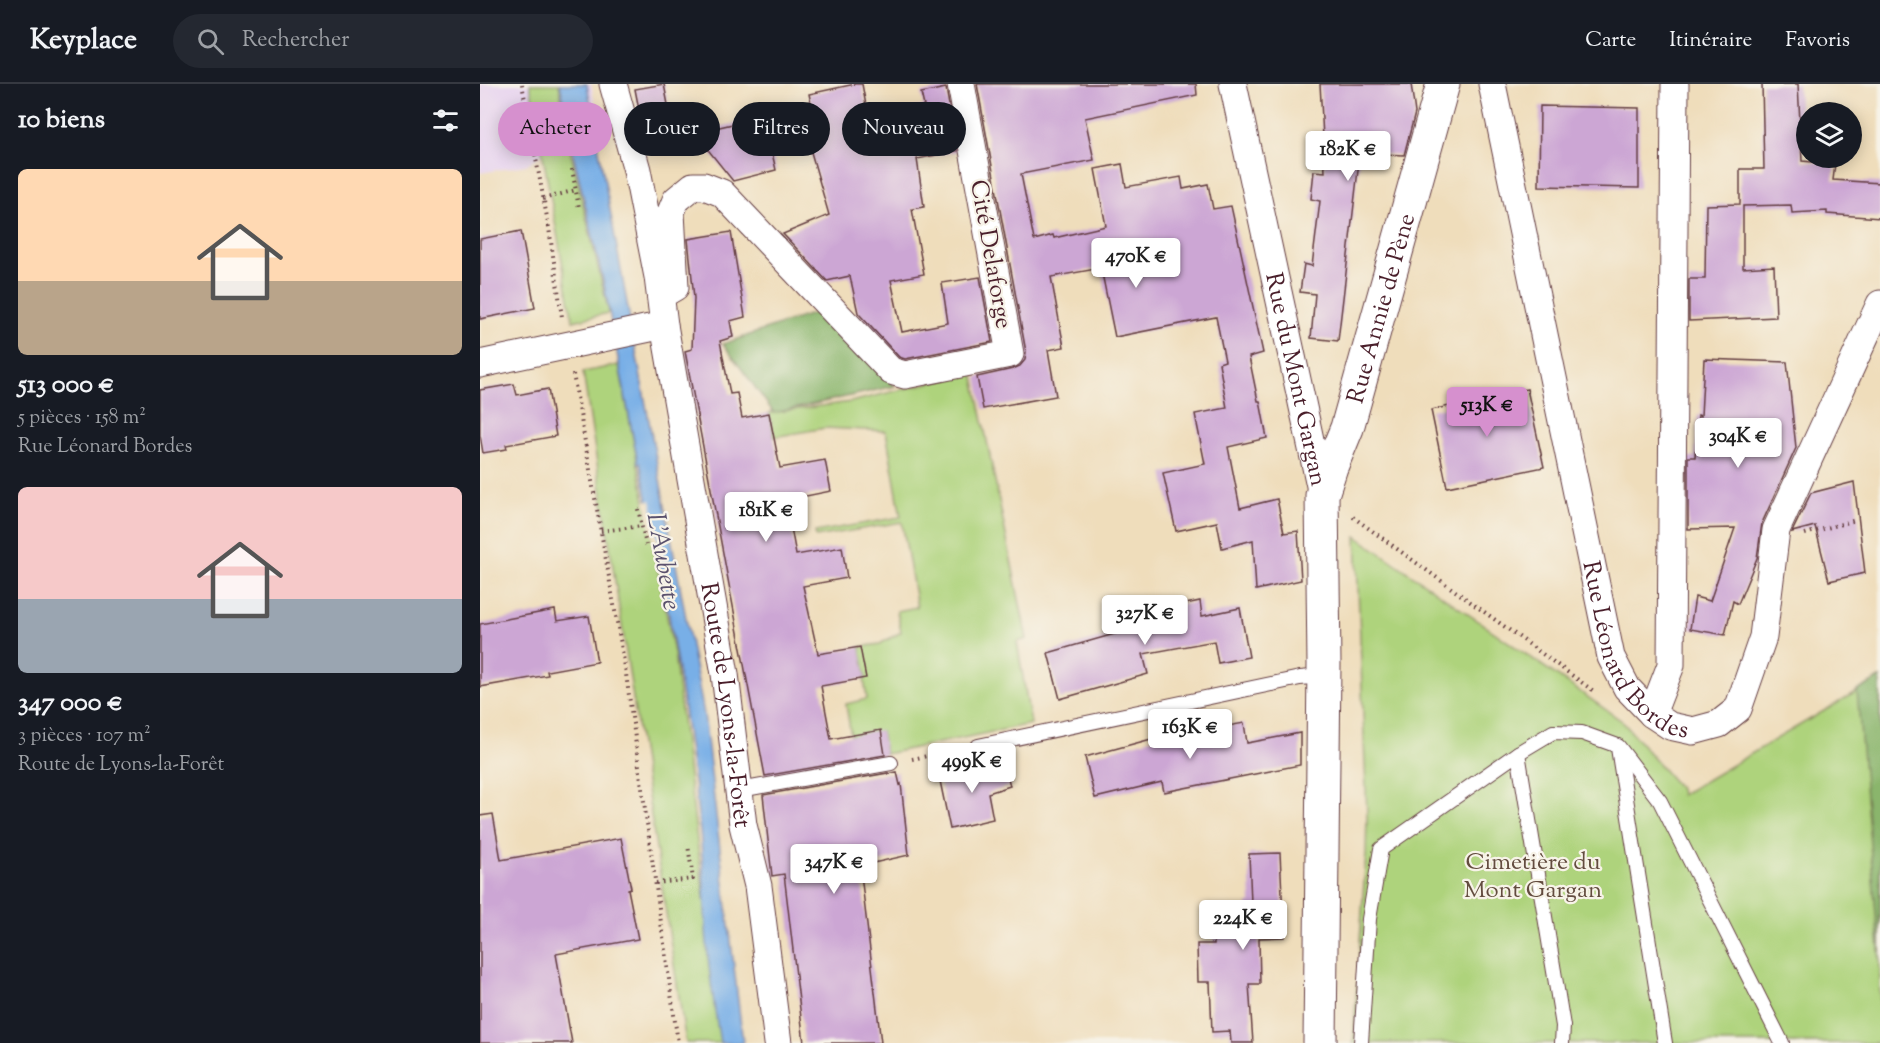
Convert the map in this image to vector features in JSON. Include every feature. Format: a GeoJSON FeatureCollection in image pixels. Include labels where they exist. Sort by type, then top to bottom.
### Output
{"type":"FeatureCollection","features":[{"type":"Feature","properties":{"kind":"street","name":"Route de Lyons-la-Forêt"},"geometry":{"type":"LineString","coordinates":[[612,84],[637,170],[660,296],[651,327],[678,397],[725,674],[743,825],[758,886],[778,1043]]}},
{"type":"Feature","properties":{"kind":"street","name":"Cité Delaforge"},"geometry":{"type":"LineString","coordinates":[[660,296],[675,287],[671,212],[676,200],[684,192],[693,186],[704,186],[722,192],[891,371],[905,375],[1010,354],[961,84]]}},
{"type":"Feature","properties":{"kind":"street","name":"Rue du Mont Gargan"},"geometry":{"type":"LineString","coordinates":[[1233,84],[1322,495],[1312,677],[1320,1043]]}},
{"type":"Feature","properties":{"kind":"street","name":"Rue Annie de Pène"},"geometry":{"type":"LineString","coordinates":[[1322,495],[1347,428],[1443,84]]}},
{"type":"Feature","properties":{"kind":"street","name":"Rue Léonard Bordes"},"geometry":{"type":"LineString","coordinates":[[1492,84],[1611,657],[1627,688],[1652,714],[1670,726],[1693,730],[1719,724],[1738,710],[1763,637],[1776,530],[1880,304]]}},
{"type":"Feature","properties":{"kind":"street"},"geometry":{"type":"LineString","coordinates":[[1652,714],[1671,665],[1675,84]]}},
{"type":"Feature","properties":{"kind":"street"},"geometry":{"type":"LineString","coordinates":[[480,364],[651,327]]}},
{"type":"Feature","properties":{"kind":"lane"},"geometry":{"type":"LineString","coordinates":[[978,746],[1312,677]]}},
{"type":"Feature","properties":{"kind":"lane"},"geometry":{"type":"LineString","coordinates":[[1361,1043],[1369,919],[1381,849],[1518,753],[1553,732],[1582,733],[1618,746],[1660,801],[1782,1043]]}},
{"type":"Feature","properties":{"kind":"lane"},"geometry":{"type":"LineString","coordinates":[[1618,746],[1665,1043]]}},
{"type":"Feature","properties":{"kind":"lane"},"geometry":{"type":"LineString","coordinates":[[1518,753],[1563,1026],[1562,1043]]}},
{"type":"Feature","properties":{"kind":"lane"},"geometry":{"type":"LineString","coordinates":[[740,790],[891,763]]}},
{"type":"Feature","properties":{"kind":"path"},"geometry":{"type":"LineString","coordinates":[[522,84],[566,345],[572,366],[626,668],[678,1043]]}},
{"type":"Feature","properties":{"kind":"path"},"geometry":{"type":"LineString","coordinates":[[572,169],[579,208]]}},
{"type":"Feature","properties":{"kind":"path"},"geometry":{"type":"LineString","coordinates":[[543,199],[576,190]]}},
{"type":"Feature","properties":{"kind":"path"},"geometry":{"type":"LineString","coordinates":[[1322,495],[1601,696]]}},
{"type":"Feature","properties":{"kind":"path"},"geometry":{"type":"LineString","coordinates":[[638,509],[646,545]]}},
{"type":"Feature","properties":{"kind":"path"},"geometry":{"type":"LineString","coordinates":[[1774,541],[1856,520]]}},
{"type":"Feature","properties":{"kind":"path"},"geometry":{"type":"LineString","coordinates":[[601,531],[642,526]]}},
{"type":"Feature","properties":{"kind":"path"},"geometry":{"type":"LineString","coordinates":[[891,763],[958,750]]}},
{"type":"Feature","properties":{"kind":"path"},"geometry":{"type":"LineString","coordinates":[[656,883],[693,879],[688,845]]}},
{"type":"Feature","properties":{"kind":"shaded area"},"geometry":{"type":"Polygon","coordinates":[[[480,84],[591,84],[594,102],[498,102],[498,156],[539,156],[526,165],[480,173],[480,84]]]}},
{"type":"Feature","properties":{"kind":"green space"},"geometry":{"type":"Polygon","coordinates":[[[530,84],[559,84],[562,102],[533,102],[530,84]]]}},
{"type":"Feature","properties":{"kind":"green space"},"geometry":{"type":"Polygon","coordinates":[[[543,156],[572,156],[609,313],[573,321],[543,156]]]}},
{"type":"Feature","properties":{"kind":"green space"},"geometry":{"type":"Polygon","coordinates":[[[823,310],[895,386],[774,413],[723,344],[823,310]]]}},
{"type":"Feature","properties":{"kind":"green space"},"geometry":{"type":"Polygon","coordinates":[[[619,365],[674,653],[722,1043],[686,1043],[583,372],[619,365]]]}},
{"type":"Feature","properties":{"kind":"green space"},"geometry":{"type":"Polygon","coordinates":[[[973,372],[1027,639],[1017,642],[1031,724],[885,754],[881,731],[851,736],[846,704],[867,699],[864,679],[866,678],[860,647],[880,644],[901,632],[897,611],[917,607],[902,522],[816,537],[815,532],[901,517],[886,431],[825,428],[774,437],[769,413],[851,402],[973,372]]]}},
{"type":"Feature","properties":{"kind":"green space","name":"Cimetière du Mont Gargan"},"geometry":{"type":"Polygon","coordinates":[[[1356,536],[1622,721],[1680,789],[1681,795],[1880,678],[1880,1043],[1353,1043],[1367,815],[1356,536]]]}},
{"type":"Feature","properties":{"kind":"green space"},"geometry":{"type":"Polygon","coordinates":[[[1880,678],[1880,961],[1857,691],[1880,678]]]}},
{"type":"Feature","properties":{"kind":"water"},"geometry":{"type":"Polygon","coordinates":[[[560,84],[587,84],[590,102],[563,102],[560,84]]]}},
{"type":"Feature","properties":{"kind":"water","name":"L'Aubette"},"geometry":{"type":"Polygon","coordinates":[[[600,156],[704,714],[743,1043],[720,1043],[708,956],[700,831],[674,646],[604,285],[574,157],[600,156]]]}},
{"type":"Feature","properties":{"kind":"pier"},"geometry":{"type":"Polygon","coordinates":[[[651,500],[660,550],[654,551],[645,501],[651,500]]]}},
{"type":"Feature","properties":{"kind":"building"},"geometry":{"type":"Polygon","coordinates":[[[664,84],[667,102],[638,102],[635,89],[664,84]]]}},
{"type":"Feature","properties":{"kind":"building"},"geometry":{"type":"Polygon","coordinates":[[[862,84],[865,102],[842,102],[842,156],[932,156],[917,159],[924,207],[912,209],[924,274],[891,280],[902,332],[948,323],[942,283],[980,277],[992,342],[905,359],[899,357],[858,313],[850,276],[827,281],[783,234],[829,215],[812,156],[830,156],[830,102],[811,102],[809,94],[862,84]]]}},
{"type":"Feature","properties":{"kind":"building"},"geometry":{"type":"Polygon","coordinates":[[[977,84],[1196,84],[1197,95],[1085,118],[1094,160],[1021,174],[1034,240],[1053,235],[1054,238],[1106,226],[1095,169],[1122,164],[1126,187],[1181,177],[1183,189],[1208,184],[1213,209],[1231,206],[1263,353],[1249,357],[1267,438],[1228,447],[1240,508],[1277,499],[1284,533],[1298,531],[1301,580],[1256,590],[1253,540],[1222,548],[1217,522],[1176,531],[1163,473],[1205,464],[1195,414],[1227,408],[1219,363],[1225,361],[1216,317],[1115,337],[1101,268],[1051,277],[1064,347],[1048,350],[1056,396],[983,409],[977,377],[1020,366],[1025,360],[1026,352],[977,84]]]}},
{"type":"Feature","properties":{"kind":"building"},"geometry":{"type":"Polygon","coordinates":[[[1320,84],[1411,84],[1415,113],[1404,155],[1360,153],[1338,341],[1311,338],[1315,294],[1300,292],[1304,264],[1312,266],[1320,201],[1311,199],[1314,171],[1325,172],[1320,84]]]}},
{"type":"Feature","properties":{"kind":"building"},"geometry":{"type":"Polygon","coordinates":[[[1762,84],[1798,84],[1796,168],[1834,168],[1833,180],[1880,183],[1880,218],[1827,214],[1827,211],[1792,213],[1791,205],[1743,206],[1743,268],[1774,266],[1776,317],[1689,321],[1689,279],[1705,279],[1706,205],[1740,204],[1740,169],[1764,169],[1762,84]]]}},
{"type":"Feature","properties":{"kind":"building"},"geometry":{"type":"Polygon","coordinates":[[[946,88],[948,102],[923,102],[921,93],[946,88]]]}},
{"type":"Feature","properties":{"kind":"building"},"geometry":{"type":"Polygon","coordinates":[[[1540,106],[1639,108],[1639,188],[1539,186],[1540,106]]]}},
{"type":"Feature","properties":{"kind":"building"},"geometry":{"type":"Polygon","coordinates":[[[732,124],[732,156],[773,156],[776,170],[733,181],[713,156],[720,156],[720,127],[732,124]]]}},
{"type":"Feature","properties":{"kind":"building"},"geometry":{"type":"Polygon","coordinates":[[[521,231],[535,308],[480,319],[480,239],[521,231]]]}},
{"type":"Feature","properties":{"kind":"building"},"geometry":{"type":"Polygon","coordinates":[[[731,232],[745,317],[730,321],[733,337],[720,341],[730,394],[737,393],[742,418],[769,413],[780,468],[825,460],[831,491],[786,500],[796,555],[842,547],[847,578],[803,586],[818,654],[860,647],[866,678],[821,686],[831,739],[881,730],[885,755],[765,776],[685,351],[692,349],[694,298],[688,239],[731,232]]]}},
{"type":"Feature","properties":{"kind":"building"},"geometry":{"type":"Polygon","coordinates":[[[1704,359],[1787,362],[1796,448],[1762,523],[1757,558],[1738,604],[1733,601],[1725,635],[1690,629],[1695,597],[1710,601],[1735,528],[1688,529],[1688,457],[1695,457],[1698,415],[1701,416],[1704,359]]]}},
{"type":"Feature","properties":{"kind":"building"},"geometry":{"type":"Polygon","coordinates":[[[514,384],[517,395],[548,389],[556,436],[506,445],[507,449],[483,453],[480,435],[480,390],[514,384]]]}},
{"type":"Feature","properties":{"kind":"building"},"geometry":{"type":"Polygon","coordinates":[[[1527,389],[1544,467],[1447,487],[1431,410],[1527,389]]]}},
{"type":"Feature","properties":{"kind":"building"},"geometry":{"type":"Polygon","coordinates":[[[1854,482],[1865,573],[1829,581],[1815,526],[1792,532],[1811,493],[1854,482]]]}},
{"type":"Feature","properties":{"kind":"building"},"geometry":{"type":"Polygon","coordinates":[[[1200,601],[1202,616],[1240,608],[1249,657],[1218,663],[1214,641],[1143,654],[1148,674],[1060,699],[1048,653],[1118,633],[1115,619],[1200,601]]]}},
{"type":"Feature","properties":{"kind":"building"},"geometry":{"type":"Polygon","coordinates":[[[555,610],[557,621],[589,616],[597,662],[547,671],[548,675],[480,687],[480,624],[555,610]]]}},
{"type":"Feature","properties":{"kind":"building"},"geometry":{"type":"Polygon","coordinates":[[[1244,723],[1247,743],[1300,733],[1300,765],[1164,792],[1162,782],[1095,798],[1085,757],[1155,738],[1244,723]]]}},
{"type":"Feature","properties":{"kind":"building"},"geometry":{"type":"Polygon","coordinates":[[[1004,762],[1010,786],[988,793],[993,819],[950,829],[939,776],[1004,762]]]}},
{"type":"Feature","properties":{"kind":"building"},"geometry":{"type":"Polygon","coordinates":[[[897,772],[901,784],[909,855],[860,866],[881,1043],[804,1043],[784,874],[772,876],[763,795],[897,772]]]}},
{"type":"Feature","properties":{"kind":"building"},"geometry":{"type":"Polygon","coordinates":[[[493,814],[501,860],[621,838],[638,939],[556,954],[572,1043],[480,1043],[480,816],[493,814]]]}},
{"type":"Feature","properties":{"kind":"building"},"geometry":{"type":"Polygon","coordinates":[[[1280,853],[1284,937],[1259,938],[1260,984],[1249,984],[1253,1043],[1231,1043],[1230,1031],[1212,1032],[1210,982],[1198,982],[1197,944],[1214,944],[1214,926],[1248,925],[1247,903],[1251,903],[1249,854],[1280,853]]]}}]}
